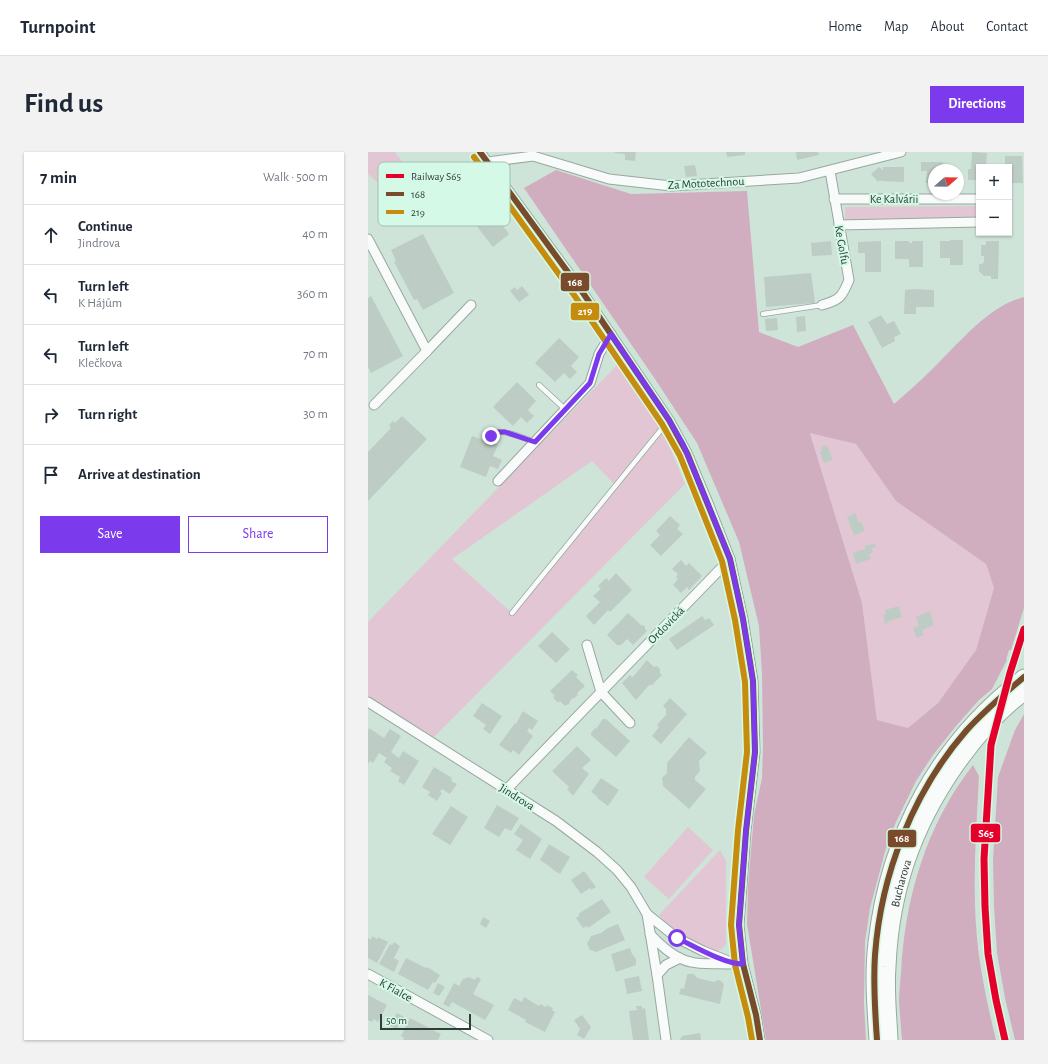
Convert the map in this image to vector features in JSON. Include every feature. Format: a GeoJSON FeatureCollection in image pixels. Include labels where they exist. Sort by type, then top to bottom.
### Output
{"type":"FeatureCollection","features":[{"type":"Feature","properties":{"kind":"main road","name":"Bucharova"},"geometry":{"type":"LineString","coordinates":[[877,1040],[875,1002],[876,943],[888,877],[906,826],[926,787],[942,762],[964,733],[987,708],[1024,677]]}},
{"type":"Feature","properties":{"kind":"main road","name":"Bucharova"},"geometry":{"type":"LineString","coordinates":[[890,1040],[888,968],[890,935],[902,875],[918,832],[940,790],[969,748],[994,718],[1024,693]]}},
{"type":"Feature","properties":{"kind":"street"},"geometry":{"type":"LineString","coordinates":[[480,152],[488,162]]}},
{"type":"Feature","properties":{"kind":"street","name":"Za Mototechnou"},"geometry":{"type":"LineString","coordinates":[[488,162],[533,156],[609,180],[671,186],[799,178],[901,152]]}},
{"type":"Feature","properties":{"kind":"street","name":"Ke Golfu"},"geometry":{"type":"LineString","coordinates":[[822,305],[836,302],[844,291],[848,280],[830,171]]}},
{"type":"Feature","properties":{"kind":"street"},"geometry":{"type":"LineString","coordinates":[[510,192],[576,283],[669,420],[687,453],[730,559],[743,619],[753,681],[755,752],[746,831],[739,925],[740,964],[756,1015],[760,1040]]}},
{"type":"Feature","properties":{"kind":"street","name":"Ke Kalvárii"},"geometry":{"type":"LineString","coordinates":[[834,199],[976,199]]}},
{"type":"Feature","properties":{"kind":"street","name":"Ke Kalvárii"},"geometry":{"type":"LineString","coordinates":[[839,225],[976,222]]}},
{"type":"Feature","properties":{"kind":"street"},"geometry":{"type":"LineString","coordinates":[[368,239],[427,351]]}},
{"type":"Feature","properties":{"kind":"street"},"geometry":{"type":"LineString","coordinates":[[374,405],[471,305]]}},
{"type":"Feature","properties":{"kind":"street"},"geometry":{"type":"LineString","coordinates":[[498,481],[590,383],[599,354],[611,334]]}},
{"type":"Feature","properties":{"kind":"street","name":"Ordovická"},"geometry":{"type":"LineString","coordinates":[[506,790],[730,559]]}},
{"type":"Feature","properties":{"kind":"street"},"geometry":{"type":"LineString","coordinates":[[587,645],[601,692],[630,723]]}},
{"type":"Feature","properties":{"kind":"street","name":"Jindrova"},"geometry":{"type":"LineString","coordinates":[[368,702],[556,821],[597,852],[617,870],[631,887],[647,914],[677,938],[703,951],[740,964]]}},
{"type":"Feature","properties":{"kind":"street","name":"Jindrova"},"geometry":{"type":"LineString","coordinates":[[647,914],[666,1040]]}},
{"type":"Feature","properties":{"kind":"street"},"geometry":{"type":"LineString","coordinates":[[650,934],[664,948],[680,958],[691,962],[740,964]]}},
{"type":"Feature","properties":{"kind":"street"},"geometry":{"type":"LineString","coordinates":[[657,975],[666,965],[680,958]]}},
{"type":"Feature","properties":{"kind":"street","name":"K Fialce"},"geometry":{"type":"LineString","coordinates":[[368,974],[488,1040]]}},
{"type":"Feature","properties":{"kind":"lane"},"geometry":{"type":"LineString","coordinates":[[764,314],[822,305]]}},
{"type":"Feature","properties":{"kind":"lane"},"geometry":{"type":"LineString","coordinates":[[539,385],[566,410]]}},
{"type":"Feature","properties":{"kind":"lane"},"geometry":{"type":"LineString","coordinates":[[512,613],[669,420]]}},
{"type":"Feature","properties":{"kind":"lane"},"geometry":{"type":"LineString","coordinates":[[488,442],[491,436],[496,432],[505,432],[535,442]]}},
{"type":"Feature","properties":{"kind":"shaded area"},"geometry":{"type":"Polygon","coordinates":[[[395,152],[403,162],[378,162],[378,183],[368,174],[368,153],[395,152]]]}},
{"type":"Feature","properties":{"kind":"shaded area"},"geometry":{"type":"Polygon","coordinates":[[[556,170],[631,194],[747,191],[759,332],[798,347],[853,325],[894,404],[992,312],[1024,297],[1024,608],[1011,650],[1009,650],[1007,660],[992,689],[979,700],[933,755],[916,781],[896,822],[886,848],[870,908],[865,942],[864,1003],[866,1040],[766,1040],[747,924],[748,886],[754,815],[762,778],[762,674],[759,626],[739,542],[697,443],[524,188],[556,170]],[[810,433],[862,603],[877,720],[908,728],[938,703],[976,650],[994,588],[986,564],[896,501],[856,444],[810,433]]]}},
{"type":"Feature","properties":{"kind":"shaded area"},"geometry":{"type":"Polygon","coordinates":[[[976,206],[976,219],[845,220],[845,207],[976,206]]]}},
{"type":"Feature","properties":{"kind":"shaded area"},"geometry":{"type":"Polygon","coordinates":[[[620,362],[663,430],[685,484],[434,737],[368,696],[368,622],[620,362]],[[592,461],[452,559],[512,613],[616,486],[592,461]]]}},
{"type":"Feature","properties":{"kind":"shaded area"},"geometry":{"type":"Polygon","coordinates":[[[810,432],[856,444],[896,501],[986,564],[994,588],[976,650],[938,703],[908,728],[877,720],[862,603],[810,432]]]}},
{"type":"Feature","properties":{"kind":"shaded area"},"geometry":{"type":"Polygon","coordinates":[[[1024,714],[1024,1040],[1015,1040],[1005,998],[997,953],[993,860],[998,777],[1015,730],[1024,714]]]}},
{"type":"Feature","properties":{"kind":"shaded area"},"geometry":{"type":"Polygon","coordinates":[[[973,765],[979,776],[975,866],[975,911],[982,977],[996,1040],[902,1040],[899,1003],[903,945],[913,890],[921,863],[942,812],[973,765]]]}},
{"type":"Feature","properties":{"kind":"shaded area"},"geometry":{"type":"Polygon","coordinates":[[[688,827],[713,850],[669,899],[644,877],[688,827]]]}},
{"type":"Feature","properties":{"kind":"shaded area"},"geometry":{"type":"Polygon","coordinates":[[[720,850],[726,861],[726,944],[722,949],[716,952],[674,932],[659,915],[720,850]]]}},
{"type":"Feature","properties":{"kind":"building"},"geometry":{"type":"Polygon","coordinates":[[[636,152],[635,161],[625,160],[625,154],[614,153],[636,152]]]}},
{"type":"Feature","properties":{"kind":"building"},"geometry":{"type":"Polygon","coordinates":[[[726,152],[745,152],[745,155],[727,157],[726,152]]]}},
{"type":"Feature","properties":{"kind":"building"},"geometry":{"type":"Polygon","coordinates":[[[796,152],[818,152],[819,155],[797,160],[796,152]]]}},
{"type":"Feature","properties":{"kind":"building"},"geometry":{"type":"Polygon","coordinates":[[[972,152],[987,153],[986,164],[976,164],[976,180],[968,180],[968,169],[971,169],[972,152]]]}},
{"type":"Feature","properties":{"kind":"building"},"geometry":{"type":"Polygon","coordinates":[[[1005,156],[1022,156],[1023,183],[1012,183],[1012,164],[1005,164],[1005,156]]]}},
{"type":"Feature","properties":{"kind":"building"},"geometry":{"type":"Polygon","coordinates":[[[921,162],[943,162],[943,164],[928,164],[928,183],[926,183],[927,171],[921,171],[921,162]]]}},
{"type":"Feature","properties":{"kind":"building"},"geometry":{"type":"Polygon","coordinates":[[[695,165],[697,176],[686,177],[684,166],[695,165]]]}},
{"type":"Feature","properties":{"kind":"building"},"geometry":{"type":"Polygon","coordinates":[[[879,167],[883,170],[883,167],[904,167],[904,182],[880,180],[878,182],[871,174],[879,167]]]}},
{"type":"Feature","properties":{"kind":"building"},"geometry":{"type":"Polygon","coordinates":[[[477,226],[503,226],[509,234],[493,247],[477,226]]]}},
{"type":"Feature","properties":{"kind":"building"},"geometry":{"type":"Polygon","coordinates":[[[423,234],[454,293],[423,310],[417,299],[414,300],[394,262],[396,261],[391,250],[423,234]]]}},
{"type":"Feature","properties":{"kind":"building"},"geometry":{"type":"Polygon","coordinates":[[[963,240],[963,265],[950,265],[950,258],[940,258],[940,241],[963,240]]]}},
{"type":"Feature","properties":{"kind":"building"},"geometry":{"type":"Polygon","coordinates":[[[831,241],[832,255],[812,256],[811,243],[831,241]]]}},
{"type":"Feature","properties":{"kind":"building"},"geometry":{"type":"Polygon","coordinates":[[[881,241],[881,272],[865,272],[865,253],[858,253],[858,242],[881,241]]]}},
{"type":"Feature","properties":{"kind":"building"},"geometry":{"type":"Polygon","coordinates":[[[895,241],[909,241],[909,243],[912,243],[912,241],[923,241],[923,267],[909,267],[909,259],[895,259],[895,241]]]}},
{"type":"Feature","properties":{"kind":"building"},"geometry":{"type":"Polygon","coordinates":[[[986,241],[999,241],[998,279],[991,279],[991,276],[984,276],[979,271],[979,264],[984,262],[984,256],[981,256],[981,245],[986,245],[986,241]]]}},
{"type":"Feature","properties":{"kind":"building"},"geometry":{"type":"Polygon","coordinates":[[[811,273],[815,303],[766,307],[764,277],[811,273]]]}},
{"type":"Feature","properties":{"kind":"building"},"geometry":{"type":"Polygon","coordinates":[[[522,286],[529,295],[519,302],[510,291],[515,287],[517,290],[522,286]]]}},
{"type":"Feature","properties":{"kind":"building"},"geometry":{"type":"Polygon","coordinates":[[[905,290],[934,290],[934,307],[916,307],[916,314],[904,314],[905,290]]]}},
{"type":"Feature","properties":{"kind":"building"},"geometry":{"type":"Polygon","coordinates":[[[371,296],[403,356],[371,373],[368,367],[368,298],[371,296]]]}},
{"type":"Feature","properties":{"kind":"building"},"geometry":{"type":"Polygon","coordinates":[[[881,315],[887,324],[894,321],[901,334],[894,337],[895,341],[882,348],[868,322],[881,315]]]}},
{"type":"Feature","properties":{"kind":"building"},"geometry":{"type":"Polygon","coordinates":[[[805,316],[806,331],[797,332],[796,317],[805,316]]]}},
{"type":"Feature","properties":{"kind":"building"},"geometry":{"type":"Polygon","coordinates":[[[777,318],[778,330],[766,331],[765,319],[777,318]]]}},
{"type":"Feature","properties":{"kind":"building"},"geometry":{"type":"Polygon","coordinates":[[[559,338],[579,357],[571,366],[577,372],[570,379],[564,373],[555,382],[535,363],[559,338]]]}},
{"type":"Feature","properties":{"kind":"building"},"geometry":{"type":"Polygon","coordinates":[[[517,382],[536,401],[528,410],[534,416],[527,423],[521,417],[513,426],[493,407],[517,382]]]}},
{"type":"Feature","properties":{"kind":"building"},"geometry":{"type":"Polygon","coordinates":[[[402,416],[427,439],[368,501],[368,452],[391,428],[389,425],[393,421],[395,423],[402,416]]]}},
{"type":"Feature","properties":{"kind":"building"},"geometry":{"type":"Polygon","coordinates":[[[472,436],[498,445],[493,456],[502,460],[498,469],[490,466],[486,477],[460,467],[472,436]]]}},
{"type":"Feature","properties":{"kind":"building"},"geometry":{"type":"Polygon","coordinates":[[[827,445],[833,460],[824,463],[820,452],[822,451],[821,447],[827,445]]]}},
{"type":"Feature","properties":{"kind":"building"},"geometry":{"type":"Polygon","coordinates":[[[855,513],[859,523],[861,522],[865,531],[854,535],[847,517],[855,513]]]}},
{"type":"Feature","properties":{"kind":"building"},"geometry":{"type":"Polygon","coordinates":[[[670,516],[680,525],[677,529],[683,534],[661,556],[650,545],[660,535],[656,531],[670,516]]]}},
{"type":"Feature","properties":{"kind":"building"},"geometry":{"type":"Polygon","coordinates":[[[875,543],[876,547],[872,548],[873,553],[869,554],[871,559],[856,564],[853,553],[865,549],[865,546],[875,543]]]}},
{"type":"Feature","properties":{"kind":"building"},"geometry":{"type":"Polygon","coordinates":[[[681,560],[686,566],[689,563],[702,576],[689,590],[687,587],[681,593],[673,585],[678,579],[676,577],[678,574],[672,569],[681,560]]]}},
{"type":"Feature","properties":{"kind":"building"},"geometry":{"type":"Polygon","coordinates":[[[616,573],[632,590],[610,612],[608,610],[594,625],[586,616],[600,602],[593,596],[601,589],[598,586],[606,578],[609,581],[616,573]]]}},
{"type":"Feature","properties":{"kind":"building"},"geometry":{"type":"Polygon","coordinates":[[[899,606],[902,617],[889,621],[885,624],[883,615],[886,614],[885,610],[899,606]]]}},
{"type":"Feature","properties":{"kind":"building"},"geometry":{"type":"Polygon","coordinates":[[[930,611],[934,625],[922,630],[924,635],[917,638],[913,628],[919,626],[916,617],[930,611]]]}},
{"type":"Feature","properties":{"kind":"building"},"geometry":{"type":"Polygon","coordinates":[[[628,613],[641,625],[645,626],[647,631],[633,645],[627,639],[621,645],[617,645],[607,635],[628,613]]]}},
{"type":"Feature","properties":{"kind":"building"},"geometry":{"type":"Polygon","coordinates":[[[702,616],[705,620],[709,618],[714,625],[677,650],[669,639],[702,616]]]}},
{"type":"Feature","properties":{"kind":"building"},"geometry":{"type":"Polygon","coordinates":[[[552,632],[570,649],[556,663],[538,646],[552,632]]]}},
{"type":"Feature","properties":{"kind":"building"},"geometry":{"type":"Polygon","coordinates":[[[647,660],[654,667],[657,666],[660,669],[660,673],[662,675],[651,686],[650,684],[636,700],[622,683],[630,675],[633,677],[647,660]]]}},
{"type":"Feature","properties":{"kind":"building"},"geometry":{"type":"Polygon","coordinates":[[[572,670],[578,675],[576,677],[585,686],[577,693],[578,695],[573,699],[572,698],[569,704],[565,706],[560,701],[558,703],[553,697],[555,696],[550,691],[572,670]]]}},
{"type":"Feature","properties":{"kind":"building"},"geometry":{"type":"Polygon","coordinates":[[[670,698],[687,714],[661,744],[652,736],[659,727],[657,725],[666,715],[666,709],[663,706],[670,698]]]}},
{"type":"Feature","properties":{"kind":"building"},"geometry":{"type":"Polygon","coordinates":[[[482,703],[502,716],[490,734],[483,729],[486,725],[473,716],[482,703]]]}},
{"type":"Feature","properties":{"kind":"building"},"geometry":{"type":"Polygon","coordinates":[[[523,711],[538,721],[532,730],[529,728],[527,731],[533,736],[519,755],[513,750],[511,753],[499,745],[515,723],[516,724],[523,711]]]}},
{"type":"Feature","properties":{"kind":"building"},"geometry":{"type":"Polygon","coordinates":[[[603,719],[606,719],[630,741],[616,757],[591,735],[603,719]]]}},
{"type":"Feature","properties":{"kind":"building"},"geometry":{"type":"Polygon","coordinates":[[[369,728],[384,738],[390,729],[401,736],[391,752],[399,758],[403,751],[419,761],[404,785],[398,781],[400,777],[390,771],[392,768],[384,762],[387,758],[379,753],[373,763],[370,761],[368,764],[369,728]]]}},
{"type":"Feature","properties":{"kind":"building"},"geometry":{"type":"Polygon","coordinates":[[[689,737],[707,753],[699,761],[700,771],[695,777],[695,780],[706,789],[689,809],[663,786],[662,778],[667,773],[667,763],[689,737]]]}},
{"type":"Feature","properties":{"kind":"building"},"geometry":{"type":"Polygon","coordinates":[[[577,746],[591,760],[582,768],[589,774],[573,796],[567,789],[569,787],[552,771],[577,746]]]}},
{"type":"Feature","properties":{"kind":"building"},"geometry":{"type":"Polygon","coordinates":[[[434,767],[452,778],[451,781],[457,784],[450,794],[442,789],[440,792],[442,793],[437,801],[428,795],[430,792],[422,787],[434,767]]]}},
{"type":"Feature","properties":{"kind":"building"},"geometry":{"type":"Polygon","coordinates":[[[601,778],[619,790],[608,806],[591,792],[601,778]]]}},
{"type":"Feature","properties":{"kind":"building"},"geometry":{"type":"Polygon","coordinates":[[[497,805],[519,818],[511,831],[505,828],[499,837],[484,828],[497,805]]]}},
{"type":"Feature","properties":{"kind":"building"},"geometry":{"type":"Polygon","coordinates":[[[451,806],[468,817],[450,845],[432,834],[451,806]]]}},
{"type":"Feature","properties":{"kind":"building"},"geometry":{"type":"Polygon","coordinates":[[[521,824],[542,839],[530,859],[516,850],[523,840],[514,834],[521,824]]]}},
{"type":"Feature","properties":{"kind":"building"},"geometry":{"type":"Polygon","coordinates":[[[549,844],[570,857],[560,874],[540,860],[549,844]]]}},
{"type":"Feature","properties":{"kind":"building"},"geometry":{"type":"Polygon","coordinates":[[[584,871],[596,887],[591,890],[590,888],[581,894],[571,880],[584,871]]]}},
{"type":"Feature","properties":{"kind":"building"},"geometry":{"type":"Polygon","coordinates":[[[602,899],[611,912],[588,928],[587,926],[583,928],[576,918],[580,915],[578,914],[602,899]]]}},
{"type":"Feature","properties":{"kind":"building"},"geometry":{"type":"Polygon","coordinates":[[[483,917],[490,921],[486,928],[480,924],[483,917]]]}},
{"type":"Feature","properties":{"kind":"building"},"geometry":{"type":"Polygon","coordinates":[[[618,924],[625,940],[596,952],[590,950],[587,944],[591,936],[601,933],[618,924]]]}},
{"type":"Feature","properties":{"kind":"building"},"geometry":{"type":"Polygon","coordinates":[[[372,936],[388,942],[377,963],[368,958],[368,938],[371,940],[372,936]]]}},
{"type":"Feature","properties":{"kind":"building"},"geometry":{"type":"Polygon","coordinates":[[[394,942],[400,946],[394,958],[399,961],[394,972],[379,964],[390,944],[392,945],[394,942]]]}},
{"type":"Feature","properties":{"kind":"building"},"geometry":{"type":"Polygon","coordinates":[[[630,948],[636,959],[636,965],[616,972],[611,954],[630,948]]]}},
{"type":"Feature","properties":{"kind":"building"},"geometry":{"type":"Polygon","coordinates":[[[406,958],[426,968],[427,967],[440,975],[428,990],[398,974],[406,958]]]}},
{"type":"Feature","properties":{"kind":"building"},"geometry":{"type":"Polygon","coordinates":[[[688,974],[694,974],[697,978],[714,982],[718,980],[721,981],[724,984],[720,1004],[679,994],[681,988],[684,989],[688,974]]]}},
{"type":"Feature","properties":{"kind":"building"},"geometry":{"type":"Polygon","coordinates":[[[639,976],[642,991],[627,994],[624,979],[639,976]]]}},
{"type":"Feature","properties":{"kind":"building"},"geometry":{"type":"Polygon","coordinates":[[[469,977],[475,980],[477,977],[481,979],[473,994],[494,1005],[485,1020],[452,1002],[449,1007],[443,1004],[454,983],[459,986],[463,979],[469,977]]]}},
{"type":"Feature","properties":{"kind":"building"},"geometry":{"type":"Polygon","coordinates":[[[438,983],[445,987],[439,996],[433,993],[438,983]]]}},
{"type":"Feature","properties":{"kind":"building"},"geometry":{"type":"Polygon","coordinates":[[[368,995],[387,1005],[378,1022],[374,1019],[372,1022],[368,1020],[368,995]]]}},
{"type":"Feature","properties":{"kind":"building"},"geometry":{"type":"Polygon","coordinates":[[[524,997],[539,1006],[540,1004],[546,1007],[547,1005],[553,1008],[552,1010],[555,1012],[545,1032],[525,1022],[526,1020],[508,1010],[514,998],[522,1002],[524,997]]]}},
{"type":"Feature","properties":{"kind":"building"},"geometry":{"type":"Polygon","coordinates":[[[636,1006],[642,1006],[642,1009],[645,1008],[649,1040],[633,1040],[629,1011],[637,1010],[636,1006]]]}},
{"type":"Feature","properties":{"kind":"building"},"geometry":{"type":"Polygon","coordinates":[[[397,1013],[404,1017],[397,1029],[390,1026],[397,1013]]]}},
{"type":"Feature","properties":{"kind":"building"},"geometry":{"type":"Polygon","coordinates":[[[582,1015],[591,1027],[584,1039],[577,1035],[580,1029],[574,1020],[582,1015]]]}},
{"type":"Feature","properties":{"kind":"building"},"geometry":{"type":"Polygon","coordinates":[[[410,1018],[441,1034],[438,1040],[403,1040],[404,1038],[401,1036],[410,1018]]]}},
{"type":"Feature","properties":{"kind":"building"},"geometry":{"type":"Polygon","coordinates":[[[700,1033],[701,1040],[680,1040],[682,1036],[700,1033]]]}},
{"type":"Feature","properties":{"kind":"rail line","name":"S65"},"geometry":{"type":"LineString","coordinates":[[1005,1040],[988,954],[984,859],[991,745],[1010,673],[1024,629]]}},
{"type":"Feature","properties":{"kind":"transit line","name":"168"},"geometry":{"type":"LineString","coordinates":[[480,152],[487,162]]}},
{"type":"Feature","properties":{"kind":"transit line","name":"219"},"geometry":{"type":"LineString","coordinates":[[474,157],[478,162]]}},
{"type":"Feature","properties":{"kind":"transit line","name":"168"},"geometry":{"type":"LineString","coordinates":[[510,193],[581,290],[669,420],[687,453],[730,559],[743,619],[753,681],[755,752],[746,831],[739,925],[743,964],[756,1015],[760,1040]]}},
{"type":"Feature","properties":{"kind":"transit line","name":"219"},"geometry":{"type":"LineString","coordinates":[[510,207],[574,295],[662,424],[680,456],[722,561],[735,620],[745,682],[747,752],[738,830],[731,925],[735,965],[752,1040]]}},
{"type":"Feature","properties":{"kind":"transit line","name":"168"},"geometry":{"type":"LineString","coordinates":[[877,1040],[874,976],[878,925],[884,894],[892,865],[903,836],[915,807],[930,780],[947,755],[966,731],[1024,677]]}},
{"type":"Feature","properties":{"kind":"route"},"geometry":{"type":"LineString","coordinates":[[491,436],[496,432],[505,432],[535,442],[590,383],[599,354],[611,334],[669,420],[683,444],[730,559],[743,619],[753,681],[755,752],[746,831],[739,925],[743,964],[736,964],[703,951],[677,938]]}}]}
